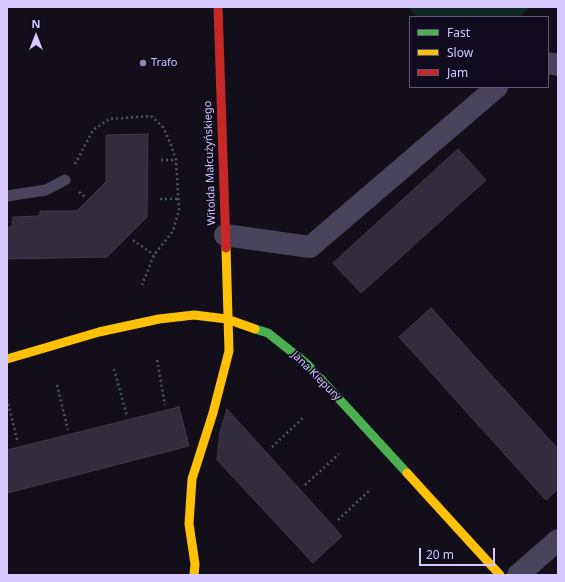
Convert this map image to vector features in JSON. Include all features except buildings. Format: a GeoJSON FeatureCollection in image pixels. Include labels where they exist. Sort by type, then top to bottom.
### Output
{"type":"FeatureCollection","features":[{"type":"Feature","properties":{"kind":"street","name":"Witolda Małcużyńskiego"},"geometry":{"type":"LineString","coordinates":[[194,575],[195,564],[190,524],[192,479],[213,413],[229,351],[224,235],[218,7]]}},
{"type":"Feature","properties":{"kind":"street"},"geometry":{"type":"LineString","coordinates":[[224,235],[310,247],[497,88]]}},
{"type":"Feature","properties":{"kind":"street","name":"Jana Kiepury"},"geometry":{"type":"LineString","coordinates":[[7,359],[99,332],[159,318],[194,315],[227,318],[268,333],[307,364],[493,573]]}},
{"type":"Feature","properties":{"kind":"street"},"geometry":{"type":"LineString","coordinates":[[518,575],[558,540]]}},
{"type":"Feature","properties":{"kind":"lane"},"geometry":{"type":"LineString","coordinates":[[7,196],[46,190],[65,180]]}},
{"type":"Feature","properties":{"kind":"path"},"geometry":{"type":"LineString","coordinates":[[65,180],[92,130],[109,119],[151,116],[163,127],[176,160],[177,199],[179,210],[173,231],[154,255],[142,286]]}},
{"type":"Feature","properties":{"kind":"path"},"geometry":{"type":"LineString","coordinates":[[161,160],[176,160]]}},
{"type":"Feature","properties":{"kind":"path"},"geometry":{"type":"LineString","coordinates":[[160,200],[177,199]]}},
{"type":"Feature","properties":{"kind":"path"},"geometry":{"type":"LineString","coordinates":[[133,240],[154,255]]}},
{"type":"Feature","properties":{"kind":"path"},"geometry":{"type":"LineString","coordinates":[[156,360],[165,404]]}},
{"type":"Feature","properties":{"kind":"path"},"geometry":{"type":"LineString","coordinates":[[114,369],[127,416]]}},
{"type":"Feature","properties":{"kind":"path"},"geometry":{"type":"LineString","coordinates":[[57,385],[68,430]]}},
{"type":"Feature","properties":{"kind":"path"},"geometry":{"type":"LineString","coordinates":[[7,399],[18,443]]}},
{"type":"Feature","properties":{"kind":"path"},"geometry":{"type":"LineString","coordinates":[[272,447],[304,417]]}},
{"type":"Feature","properties":{"kind":"path"},"geometry":{"type":"LineString","coordinates":[[305,485],[339,454]]}},
{"type":"Feature","properties":{"kind":"path"},"geometry":{"type":"LineString","coordinates":[[338,520],[371,489]]}},
{"type":"Feature","properties":{"kind":"green space"},"geometry":{"type":"Polygon","coordinates":[[[408,7],[530,7],[521,16],[417,16],[408,7]]]}},
{"type":"Feature","properties":{"kind":"traffic: fast"},"geometry":{"type":"LineString","coordinates":[[255,329],[268,333],[307,364],[407,473]]}},
{"type":"Feature","properties":{"kind":"traffic: slow"},"geometry":{"type":"LineString","coordinates":[[194,575],[195,564],[189,524],[192,479],[213,413],[229,351],[226,248]]}},
{"type":"Feature","properties":{"kind":"traffic: slow"},"geometry":{"type":"LineString","coordinates":[[7,359],[99,332],[159,319],[194,315],[227,319],[255,329]]}},
{"type":"Feature","properties":{"kind":"traffic: slow"},"geometry":{"type":"LineString","coordinates":[[407,473],[500,575]]}},
{"type":"Feature","properties":{"kind":"traffic: jam"},"geometry":{"type":"LineString","coordinates":[[218,7],[226,248]]}},
{"type":"Feature","properties":{"kind":"place","name":"Trafo"},"geometry":{"type":"Point","coordinates":[143,63]}}]}
